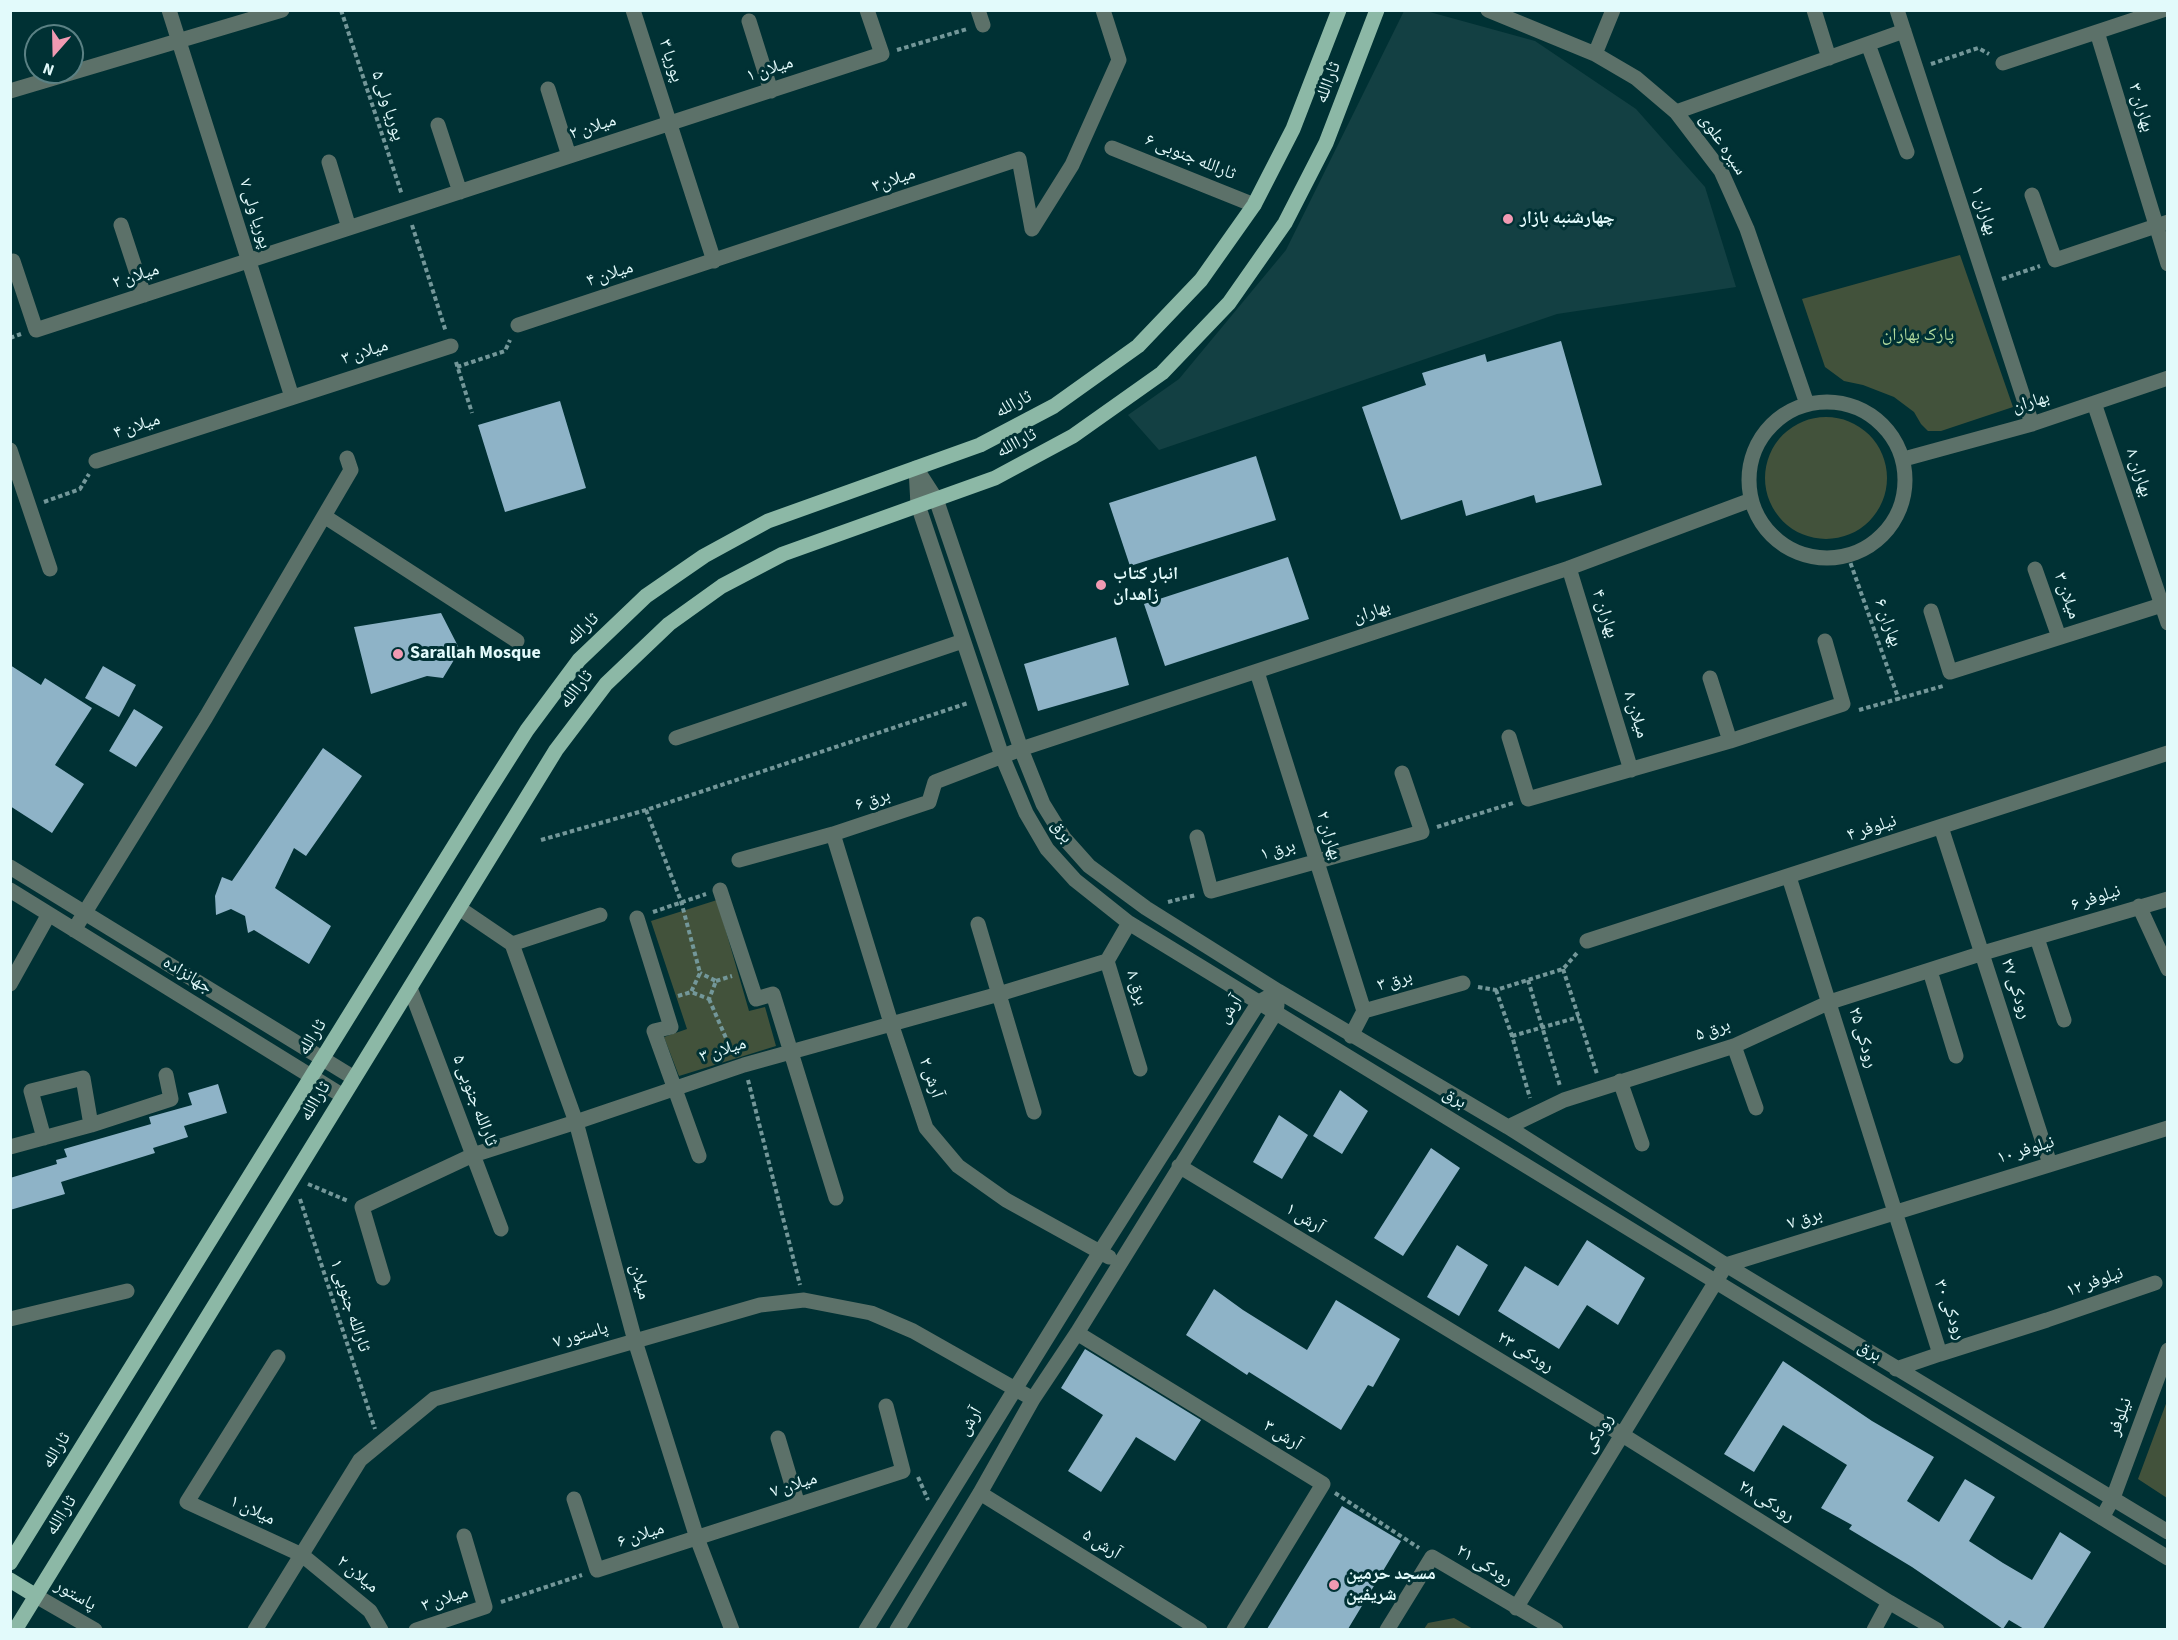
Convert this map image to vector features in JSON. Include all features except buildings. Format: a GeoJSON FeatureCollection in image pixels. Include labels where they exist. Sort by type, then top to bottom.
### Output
{"type":"FeatureCollection","features":[{"type":"Feature","properties":{"kind":"main road","name":"ثارالله"},"geometry":{"type":"LineString","coordinates":[[10,1563],[526,730],[579,660],[646,596],[704,556],[768,521],[980,446],[1054,406],[1138,346],[1201,280],[1254,205],[1293,129],[1339,10]]}},
{"type":"Feature","properties":{"kind":"main road","name":"ثاراالله"},"geometry":{"type":"LineString","coordinates":[[15,1629],[556,750],[606,684],[669,624],[722,586],[783,554],[995,478],[1073,436],[1162,373],[1229,303],[1285,223],[1326,143],[1377,10]]}},
{"type":"Feature","properties":{"kind":"main road"},"geometry":{"type":"LineString","coordinates":[[10,1580],[36,1596]]}},
{"type":"Feature","properties":{"kind":"street","name":"پوریا ولی ۷"},"geometry":{"type":"LineString","coordinates":[[169,10],[292,397]]}},
{"type":"Feature","properties":{"kind":"street"},"geometry":{"type":"LineString","coordinates":[[10,91],[282,10]]}},
{"type":"Feature","properties":{"kind":"street","name":"پوریا ۳"},"geometry":{"type":"LineString","coordinates":[[633,10],[714,261]]}},
{"type":"Feature","properties":{"kind":"street"},"geometry":{"type":"LineString","coordinates":[[867,10],[882,54]]}},
{"type":"Feature","properties":{"kind":"street","name":"میلان۳"},"geometry":{"type":"LineString","coordinates":[[714,261],[1019,159],[1032,229],[1072,165],[1119,60],[1102,10]]}},
{"type":"Feature","properties":{"kind":"street","name":"سیره علوی"},"geometry":{"type":"LineString","coordinates":[[1488,10],[1595,54],[1636,78],[1676,112],[1721,171],[1747,228],[1807,404]]}},
{"type":"Feature","properties":{"kind":"street"},"geometry":{"type":"LineString","coordinates":[[1595,54],[1613,10]]}},
{"type":"Feature","properties":{"kind":"street"},"geometry":{"type":"LineString","coordinates":[[1814,10],[1829,58]]}},
{"type":"Feature","properties":{"kind":"street","name":"بهاران ۱"},"geometry":{"type":"LineString","coordinates":[[1897,10],[2032,424]]}},
{"type":"Feature","properties":{"kind":"street"},"geometry":{"type":"LineString","coordinates":[[2003,63],[2163,10]]}},
{"type":"Feature","properties":{"kind":"street"},"geometry":{"type":"LineString","coordinates":[[750,21],[771,91]]}},
{"type":"Feature","properties":{"kind":"street"},"geometry":{"type":"LineString","coordinates":[[1676,112],[1904,32]]}},
{"type":"Feature","properties":{"kind":"street","name":"بهاران ۳"},"geometry":{"type":"LineString","coordinates":[[2097,32],[2162,224],[2168,264]]}},
{"type":"Feature","properties":{"kind":"street"},"geometry":{"type":"LineString","coordinates":[[1868,44],[1907,152]]}},
{"type":"Feature","properties":{"kind":"street","name":"میلان ۱"},"geometry":{"type":"LineString","coordinates":[[670,123],[882,54]]}},
{"type":"Feature","properties":{"kind":"street"},"geometry":{"type":"LineString","coordinates":[[548,89],[569,156]]}},
{"type":"Feature","properties":{"kind":"street","name":"میلان ۲"},"geometry":{"type":"LineString","coordinates":[[460,192],[670,123]]}},
{"type":"Feature","properties":{"kind":"street"},"geometry":{"type":"LineString","coordinates":[[248,261],[460,192],[438,125]]}},
{"type":"Feature","properties":{"kind":"street","name":"ثارالله جنوبی ۶"},"geometry":{"type":"LineString","coordinates":[[1112,148],[1254,205]]}},
{"type":"Feature","properties":{"kind":"street"},"geometry":{"type":"LineString","coordinates":[[329,162],[349,228]]}},
{"type":"Feature","properties":{"kind":"street"},"geometry":{"type":"LineString","coordinates":[[2032,195],[2055,260],[2162,224]]}},
{"type":"Feature","properties":{"kind":"street"},"geometry":{"type":"LineString","coordinates":[[121,225],[144,295]]}},
{"type":"Feature","properties":{"kind":"street","name":"میلان ۲"},"geometry":{"type":"LineString","coordinates":[[13,261],[36,330],[248,261]]}},
{"type":"Feature","properties":{"kind":"street","name":"میلان ۴"},"geometry":{"type":"LineString","coordinates":[[518,325],[714,261]]}},
{"type":"Feature","properties":{"kind":"street","name":"میلان ۳"},"geometry":{"type":"LineString","coordinates":[[292,397],[450,346]]}},
{"type":"Feature","properties":{"kind":"street","name":"بهاران"},"geometry":{"type":"LineString","coordinates":[[1904,459],[2032,424],[2168,378]]}},
{"type":"Feature","properties":{"kind":"street","name":"میلان ۴"},"geometry":{"type":"LineString","coordinates":[[96,461],[292,397]]}},
{"type":"Feature","properties":{"kind":"street"},"geometry":{"type":"LineString","coordinates":[[1831,401],[1856,406],[1877,418],[1893,436],[1904,459],[1906,484],[1901,508],[1889,529],[1871,546],[1848,556],[1824,558],[1799,553],[1778,541],[1761,523],[1751,500],[1749,476],[1754,452],[1766,430],[1784,414],[1807,404],[1831,401]]}},
{"type":"Feature","properties":{"kind":"street","name":"بهاران ۸"},"geometry":{"type":"LineString","coordinates":[[2094,403],[2164,604],[2168,623]]}},
{"type":"Feature","properties":{"kind":"street"},"geometry":{"type":"LineString","coordinates":[[10,450],[50,569]]}},
{"type":"Feature","properties":{"kind":"street"},"geometry":{"type":"LineString","coordinates":[[74,930],[206,717],[351,470],[347,458]]}},
{"type":"Feature","properties":{"kind":"street","name":"برق"},"geometry":{"type":"LineString","coordinates":[[916,468],[936,499],[1021,749],[1043,804],[1064,838],[1089,866],[1146,908],[1278,991],[1508,1127],[1726,1265],[2168,1532]]}},
{"type":"Feature","properties":{"kind":"street","name":"برق"},"geometry":{"type":"LineString","coordinates":[[916,468],[918,505],[1002,756],[1026,813],[1047,849],[1075,880],[1129,923],[2168,1558]]}},
{"type":"Feature","properties":{"kind":"street","name":"بهاران"},"geometry":{"type":"LineString","coordinates":[[1002,756],[1569,568],[1751,500]]}},
{"type":"Feature","properties":{"kind":"street"},"geometry":{"type":"LineString","coordinates":[[324,516],[517,640]]}},
{"type":"Feature","properties":{"kind":"street","name":"بهاران ۴"},"geometry":{"type":"LineString","coordinates":[[1569,568],[1602,671]]}},
{"type":"Feature","properties":{"kind":"street","name":"میلان ۳"},"geometry":{"type":"LineString","coordinates":[[2035,569],[2059,637]]}},
{"type":"Feature","properties":{"kind":"street"},"geometry":{"type":"LineString","coordinates":[[1931,611],[1950,672],[2164,604]]}},
{"type":"Feature","properties":{"kind":"street"},"geometry":{"type":"LineString","coordinates":[[676,738],[963,641]]}},
{"type":"Feature","properties":{"kind":"street"},"geometry":{"type":"LineString","coordinates":[[1509,737],[1528,798],[1730,741],[1843,704],[1825,641]]}},
{"type":"Feature","properties":{"kind":"street","name":"میلان ۸"},"geometry":{"type":"LineString","coordinates":[[1602,671],[1631,770]]}},
{"type":"Feature","properties":{"kind":"street","name":"بهاران ۲"},"geometry":{"type":"LineString","coordinates":[[1257,672],[1364,1011]]}},
{"type":"Feature","properties":{"kind":"street"},"geometry":{"type":"LineString","coordinates":[[1710,678],[1730,741]]}},
{"type":"Feature","properties":{"kind":"street","name":"نیلوفر ۴"},"geometry":{"type":"LineString","coordinates":[[1587,941],[2168,753]]}},
{"type":"Feature","properties":{"kind":"street","name":"برق ۶"},"geometry":{"type":"LineString","coordinates":[[739,860],[833,834],[929,802],[935,782],[1002,756]]}},
{"type":"Feature","properties":{"kind":"street"},"geometry":{"type":"LineString","coordinates":[[1402,773],[1422,832]]}},
{"type":"Feature","properties":{"kind":"street","name":"رودکی ۲۷"},"geometry":{"type":"LineString","coordinates":[[1941,827],[2050,1164]]}},
{"type":"Feature","properties":{"kind":"street","name":"برق ۱"},"geometry":{"type":"LineString","coordinates":[[1211,891],[1422,832]]}},
{"type":"Feature","properties":{"kind":"street","name":"آرش ۲"},"geometry":{"type":"LineString","coordinates":[[833,834],[926,1128],[958,1166],[1006,1200],[1119,1263]]}},
{"type":"Feature","properties":{"kind":"street"},"geometry":{"type":"LineString","coordinates":[[1197,837],[1211,891]]}},
{"type":"Feature","properties":{"kind":"street","name":"جهانزاده"},"geometry":{"type":"LineString","coordinates":[[10,867],[354,1078]]}},
{"type":"Feature","properties":{"kind":"street","name":"رودکی ۲۵"},"geometry":{"type":"LineString","coordinates":[[1789,877],[1895,1212]]}},
{"type":"Feature","properties":{"kind":"street","name":"جهانزاده"},"geometry":{"type":"LineString","coordinates":[[10,890],[343,1096]]}},
{"type":"Feature","properties":{"kind":"street"},"geometry":{"type":"LineString","coordinates":[[720,890],[756,999],[773,994],[836,1198]]}},
{"type":"Feature","properties":{"kind":"street","name":"نیلوفر ۶"},"geometry":{"type":"LineString","coordinates":[[1983,954],[2168,899]]}},
{"type":"Feature","properties":{"kind":"street"},"geometry":{"type":"LineString","coordinates":[[2139,906],[2168,969]]}},
{"type":"Feature","properties":{"kind":"street"},"geometry":{"type":"LineString","coordinates":[[459,908],[512,944],[600,915]]}},
{"type":"Feature","properties":{"kind":"street"},"geometry":{"type":"LineString","coordinates":[[10,984],[49,914]]}},
{"type":"Feature","properties":{"kind":"street"},"geometry":{"type":"LineString","coordinates":[[637,918],[671,1027],[654,1031],[699,1156]]}},
{"type":"Feature","properties":{"kind":"street","name":"برق ۸"},"geometry":{"type":"LineString","coordinates":[[1129,923],[1107,961],[1140,1069]]}},
{"type":"Feature","properties":{"kind":"street"},"geometry":{"type":"LineString","coordinates":[[978,924],[1034,1112]]}},
{"type":"Feature","properties":{"kind":"street"},"geometry":{"type":"LineString","coordinates":[[2037,938],[2064,1020]]}},
{"type":"Feature","properties":{"kind":"street","name":"میلان"},"geometry":{"type":"LineString","coordinates":[[512,944],[576,1122],[635,1341],[697,1538],[732,1629]]}},
{"type":"Feature","properties":{"kind":"street","name":"برق ۵"},"geometry":{"type":"LineString","coordinates":[[1508,1127],[1564,1100],[1734,1046],[1830,1002],[1983,954]]}},
{"type":"Feature","properties":{"kind":"street","name":"میلان ۳"},"geometry":{"type":"LineString","coordinates":[[362,1207],[473,1155],[674,1088],[792,1050],[999,994],[1107,961]]}},
{"type":"Feature","properties":{"kind":"street"},"geometry":{"type":"LineString","coordinates":[[1930,971],[1956,1056]]}},
{"type":"Feature","properties":{"kind":"street","name":"برق ۳"},"geometry":{"type":"LineString","coordinates":[[1352,1036],[1364,1011],[1463,983]]}},
{"type":"Feature","properties":{"kind":"street","name":"ثارالله جنوبی ۵"},"geometry":{"type":"LineString","coordinates":[[410,988],[501,1229]]}},
{"type":"Feature","properties":{"kind":"street"},"geometry":{"type":"LineString","coordinates":[[897,1629],[980,1493],[1033,1399],[1077,1333],[1276,1012],[1278,991]]}},
{"type":"Feature","properties":{"kind":"street","name":"آرش"},"geometry":{"type":"LineString","coordinates":[[866,1629],[935,1521],[1014,1388],[1259,1002],[1278,991]]}},
{"type":"Feature","properties":{"kind":"street"},"geometry":{"type":"LineString","coordinates":[[281,1057],[291,1040]]}},
{"type":"Feature","properties":{"kind":"street"},"geometry":{"type":"LineString","coordinates":[[1734,1046],[1756,1108]]}},
{"type":"Feature","properties":{"kind":"street"},"geometry":{"type":"LineString","coordinates":[[10,1147],[91,1125],[171,1099],[166,1075]]}},
{"type":"Feature","properties":{"kind":"street"},"geometry":{"type":"LineString","coordinates":[[44,1138],[32,1091],[83,1078],[91,1125]]}},
{"type":"Feature","properties":{"kind":"street"},"geometry":{"type":"LineString","coordinates":[[1620,1081],[1642,1144]]}},
{"type":"Feature","properties":{"kind":"street","name":"نیلوفر ۱۰"},"geometry":{"type":"LineString","coordinates":[[1895,1212],[2168,1128]]}},
{"type":"Feature","properties":{"kind":"street","name":"آرش ۱"},"geometry":{"type":"LineString","coordinates":[[1179,1166],[1408,1306]]}},
{"type":"Feature","properties":{"kind":"street"},"geometry":{"type":"LineString","coordinates":[[362,1207],[383,1278]]}},
{"type":"Feature","properties":{"kind":"street","name":"برق ۷"},"geometry":{"type":"LineString","coordinates":[[1726,1265],[1895,1212]]}},
{"type":"Feature","properties":{"kind":"street","name":"رودکی ۳۰"},"geometry":{"type":"LineString","coordinates":[[1895,1212],[1940,1354],[2047,1320]]}},
{"type":"Feature","properties":{"kind":"street","name":"رودکی"},"geometry":{"type":"LineString","coordinates":[[1516,1608],[1726,1265]]}},
{"type":"Feature","properties":{"kind":"street","name":"نیلوفر ۱۲"},"geometry":{"type":"LineString","coordinates":[[2047,1320],[2155,1282]]}},
{"type":"Feature","properties":{"kind":"street"},"geometry":{"type":"LineString","coordinates":[[10,1319],[127,1291]]}},
{"type":"Feature","properties":{"kind":"street","name":"پاستور ۷"},"geometry":{"type":"LineString","coordinates":[[255,1629],[360,1460],[434,1399],[760,1305],[804,1300],[824,1302],[871,1313],[913,1331],[1033,1399]]}},
{"type":"Feature","properties":{"kind":"street","name":"رودکی ۲۳"},"geometry":{"type":"LineString","coordinates":[[1408,1306],[1621,1434]]}},
{"type":"Feature","properties":{"kind":"street","name":"آرش ۳"},"geometry":{"type":"LineString","coordinates":[[1077,1333],[1323,1484]]}},
{"type":"Feature","properties":{"kind":"street","name":"نیلوفر"},"geometry":{"type":"LineString","coordinates":[[2102,1518],[2113,1498],[2168,1350]]}},
{"type":"Feature","properties":{"kind":"street"},"geometry":{"type":"LineString","coordinates":[[1896,1369],[1940,1354]]}},
{"type":"Feature","properties":{"kind":"street","name":"میلان ۱"},"geometry":{"type":"LineString","coordinates":[[278,1357],[187,1502],[302,1555]]}},
{"type":"Feature","properties":{"kind":"street"},"geometry":{"type":"LineString","coordinates":[[886,1406],[903,1471]]}},
{"type":"Feature","properties":{"kind":"street","name":"رودکی ۲۸"},"geometry":{"type":"LineString","coordinates":[[1621,1434],[1889,1602],[1937,1629]]}},
{"type":"Feature","properties":{"kind":"street"},"geometry":{"type":"LineString","coordinates":[[778,1438],[798,1505]]}},
{"type":"Feature","properties":{"kind":"street","name":"میلان ۷"},"geometry":{"type":"LineString","coordinates":[[697,1538],[903,1471]]}},
{"type":"Feature","properties":{"kind":"street"},"geometry":{"type":"LineString","coordinates":[[1234,1629],[1323,1484]]}},
{"type":"Feature","properties":{"kind":"street","name":"آرش ۵"},"geometry":{"type":"LineString","coordinates":[[980,1493],[1200,1629]]}},
{"type":"Feature","properties":{"kind":"street"},"geometry":{"type":"LineString","coordinates":[[574,1499],[597,1570]]}},
{"type":"Feature","properties":{"kind":"street"},"geometry":{"type":"LineString","coordinates":[[464,1536],[485,1607]]}},
{"type":"Feature","properties":{"kind":"street","name":"میلان ۶"},"geometry":{"type":"LineString","coordinates":[[597,1570],[697,1538]]}},
{"type":"Feature","properties":{"kind":"street","name":"میلان ۲"},"geometry":{"type":"LineString","coordinates":[[302,1555],[370,1611],[381,1629]]}},
{"type":"Feature","properties":{"kind":"street"},"geometry":{"type":"LineString","coordinates":[[1387,1629],[1432,1557]]}},
{"type":"Feature","properties":{"kind":"street","name":"رودکی ۲۱"},"geometry":{"type":"LineString","coordinates":[[1432,1557],[1516,1608],[1556,1629]]}},
{"type":"Feature","properties":{"kind":"street","name":"پاستور"},"geometry":{"type":"LineString","coordinates":[[36,1596],[95,1629]]}},
{"type":"Feature","properties":{"kind":"street"},"geometry":{"type":"LineString","coordinates":[[1874,1629],[1889,1602]]}},
{"type":"Feature","properties":{"kind":"street","name":"میلان ۳"},"geometry":{"type":"LineString","coordinates":[[416,1629],[485,1607]]}},
{"type":"Feature","properties":{"kind":"path","name":"پوریا ولی ۵"},"geometry":{"type":"LineString","coordinates":[[341,10],[472,413]]}},
{"type":"Feature","properties":{"kind":"path"},"geometry":{"type":"LineString","coordinates":[[882,54],[980,18]]}},
{"type":"Feature","properties":{"kind":"path"},"geometry":{"type":"LineString","coordinates":[[1916,69],[1978,48],[2003,63]]}},
{"type":"Feature","properties":{"kind":"path"},"geometry":{"type":"LineString","coordinates":[[1986,284],[2055,260]]}},
{"type":"Feature","properties":{"kind":"path"},"geometry":{"type":"LineString","coordinates":[[457,367],[505,351],[518,325]]}},
{"type":"Feature","properties":{"kind":"path"},"geometry":{"type":"LineString","coordinates":[[29,507],[80,489],[96,461]]}},
{"type":"Feature","properties":{"kind":"path","name":"بهاران ۶"},"geometry":{"type":"LineString","coordinates":[[1848,556],[1899,700]]}},
{"type":"Feature","properties":{"kind":"path"},"geometry":{"type":"LineString","coordinates":[[1843,704],[1860,711],[1899,700],[1942,687],[1950,672]]}},
{"type":"Feature","properties":{"kind":"path"},"geometry":{"type":"LineString","coordinates":[[541,840],[646,810],[983,698]]}},
{"type":"Feature","properties":{"kind":"path"},"geometry":{"type":"LineString","coordinates":[[1422,832],[1528,798]]}},
{"type":"Feature","properties":{"kind":"path"},"geometry":{"type":"LineString","coordinates":[[646,810],[681,901],[700,973],[691,992],[709,999],[741,1066],[804,1300]]}},
{"type":"Feature","properties":{"kind":"path"},"geometry":{"type":"LineString","coordinates":[[637,918],[681,901],[720,890]]}},
{"type":"Feature","properties":{"kind":"path"},"geometry":{"type":"LineString","coordinates":[[1146,908],[1211,891]]}},
{"type":"Feature","properties":{"kind":"path"},"geometry":{"type":"LineString","coordinates":[[1463,983],[1496,990],[1563,969],[1587,941]]}},
{"type":"Feature","properties":{"kind":"path"},"geometry":{"type":"LineString","coordinates":[[1563,969],[1602,1087]]}},
{"type":"Feature","properties":{"kind":"path"},"geometry":{"type":"LineString","coordinates":[[700,973],[716,981],[709,999]]}},
{"type":"Feature","properties":{"kind":"path"},"geometry":{"type":"LineString","coordinates":[[1528,980],[1544,1027],[1564,1100]]}},
{"type":"Feature","properties":{"kind":"path"},"geometry":{"type":"LineString","coordinates":[[1496,990],[1512,1036],[1534,1114]]}},
{"type":"Feature","properties":{"kind":"path"},"geometry":{"type":"LineString","coordinates":[[1512,1036],[1579,1017]]}},
{"type":"Feature","properties":{"kind":"path"},"geometry":{"type":"LineString","coordinates":[[293,1177],[362,1207]]}},
{"type":"Feature","properties":{"kind":"path","name":"ثارالله جنوبی ۱"},"geometry":{"type":"LineString","coordinates":[[293,1177],[380,1444]]}},
{"type":"Feature","properties":{"kind":"path"},"geometry":{"type":"LineString","coordinates":[[903,1471],[920,1478],[935,1521]]}},
{"type":"Feature","properties":{"kind":"path"},"geometry":{"type":"LineString","coordinates":[[1323,1484],[1432,1557]]}},
{"type":"Feature","properties":{"kind":"path"},"geometry":{"type":"LineString","coordinates":[[485,1607],[597,1570]]}},
{"type":"Feature","properties":{"kind":"shaded area","name":"چهارشنبه بازار"},"geometry":{"type":"Polygon","coordinates":[[[1404,11],[1426,11],[1535,41],[1636,109],[1705,187],[1736,287],[1557,314],[1159,450],[1128,415],[1179,379],[1286,250],[1404,11]]]}},
{"type":"Feature","properties":{"kind":"green space","name":"پارک بهاران"},"geometry":{"type":"Polygon","coordinates":[[[1960,255],[2013,407],[1941,431],[1928,431],[1914,412],[1894,397],[1863,385],[1844,381],[1825,367],[1802,299],[1960,255]]]}},
{"type":"Feature","properties":{"kind":"green space"},"geometry":{"type":"Polygon","coordinates":[[[1826,417],[1849,422],[1860,427],[1869,435],[1877,444],[1882,455],[1887,478],[1882,501],[1877,512],[1869,521],[1860,529],[1849,534],[1826,539],[1803,534],[1792,529],[1783,521],[1775,512],[1770,501],[1765,478],[1770,455],[1775,444],[1783,435],[1792,427],[1803,422],[1826,417]]]}},
{"type":"Feature","properties":{"kind":"green space"},"geometry":{"type":"Polygon","coordinates":[[[717,900],[749,1011],[765,1007],[776,1046],[679,1076],[664,1037],[687,1029],[651,921],[717,900]]]}},
{"type":"Feature","properties":{"kind":"green space"},"geometry":{"type":"Polygon","coordinates":[[[2167,1401],[2167,1498],[2138,1479],[2167,1401]]]}},
{"type":"Feature","properties":{"kind":"green space"},"geometry":{"type":"Polygon","coordinates":[[[1454,1618],[1473,1629],[1424,1629],[1428,1623],[1454,1618]]]}},
{"type":"Feature","properties":{"kind":"place","name":"چهارشنبه بازار"},"geometry":{"type":"Point","coordinates":[1508,219]}},
{"type":"Feature","properties":{"kind":"place","name":"انبار کتاب زاهدان"},"geometry":{"type":"Point","coordinates":[1101,585]}},
{"type":"Feature","properties":{"kind":"place","name":"Sarallah Mosque"},"geometry":{"type":"Point","coordinates":[398,654]}},
{"type":"Feature","properties":{"kind":"place","name":"مسجد حرمین شریفین"},"geometry":{"type":"Point","coordinates":[1334,1585]}}]}
